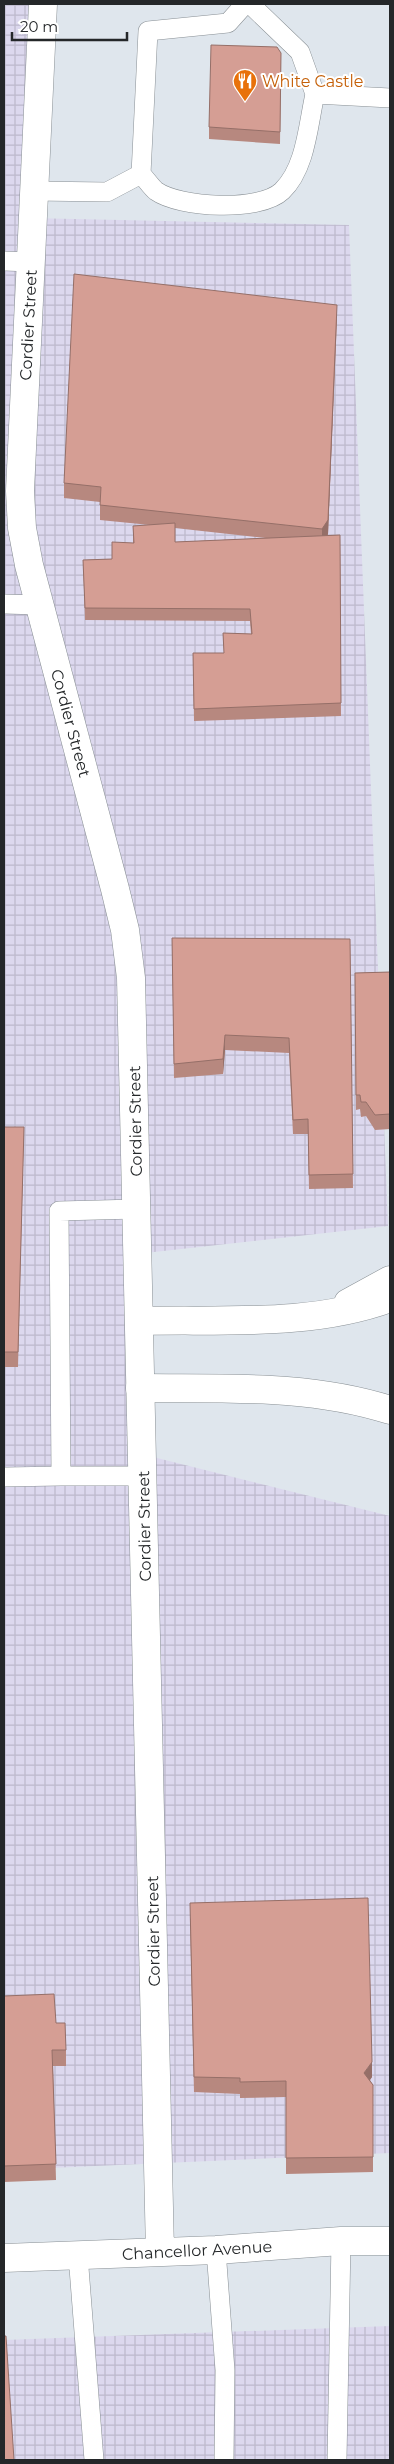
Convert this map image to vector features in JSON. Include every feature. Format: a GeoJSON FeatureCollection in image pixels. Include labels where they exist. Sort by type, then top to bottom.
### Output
{"type":"FeatureCollection","features":[{"type":"Feature","properties":{"kind":"main road","name":"Cordier Street"},"geometry":{"type":"LineString","coordinates":[[43,4],[20,491],[22,528],[39,605],[125,930],[131,978],[160,2252]]}},
{"type":"Feature","properties":{"kind":"main road"},"geometry":{"type":"LineString","coordinates":[[300,1318],[352,1302],[390,1280]]}},
{"type":"Feature","properties":{"kind":"main road"},"geometry":{"type":"LineString","coordinates":[[139,1321],[300,1318],[336,1314],[390,1298]]}},
{"type":"Feature","properties":{"kind":"main road"},"geometry":{"type":"LineString","coordinates":[[140,1388],[269,1388],[361,1400],[390,1410]]}},
{"type":"Feature","properties":{"kind":"main road","name":"Chancellor Avenue"},"geometry":{"type":"LineString","coordinates":[[4,2258],[216,2250],[341,2241],[390,2241]]}},
{"type":"Feature","properties":{"kind":"lane"},"geometry":{"type":"LineString","coordinates":[[245,4],[228,23],[148,31],[141,174],[156,191],[179,200],[241,206],[258,203],[283,190],[299,165],[314,94],[300,52],[250,4]]}},
{"type":"Feature","properties":{"kind":"lane"},"geometry":{"type":"LineString","coordinates":[[314,94],[390,98]]}},
{"type":"Feature","properties":{"kind":"lane"},"geometry":{"type":"LineString","coordinates":[[34,190],[107,192],[141,174]]}},
{"type":"Feature","properties":{"kind":"lane"},"geometry":{"type":"LineString","coordinates":[[4,262],[31,262]]}},
{"type":"Feature","properties":{"kind":"lane"},"geometry":{"type":"LineString","coordinates":[[4,604],[39,605]]}},
{"type":"Feature","properties":{"kind":"lane"},"geometry":{"type":"LineString","coordinates":[[61,1476],[59,1210],[137,1209]]}},
{"type":"Feature","properties":{"kind":"lane"},"geometry":{"type":"LineString","coordinates":[[4,1477],[143,1476]]}},
{"type":"Feature","properties":{"kind":"lane"},"geometry":{"type":"LineString","coordinates":[[336,2460],[341,2241]]}},
{"type":"Feature","properties":{"kind":"lane"},"geometry":{"type":"LineString","coordinates":[[216,2250],[225,2370],[224,2460]]}},
{"type":"Feature","properties":{"kind":"lane"},"geometry":{"type":"LineString","coordinates":[[78,2255],[94,2460]]}},
{"type":"Feature","properties":{"kind":"shaded area"},"geometry":{"type":"Polygon","coordinates":[[[4,4],[43,4],[29,218],[349,225],[388,1226],[145,1253],[145,1455],[390,1516],[390,2153],[4,2170],[4,4]]]}},
{"type":"Feature","properties":{"kind":"shaded area"},"geometry":{"type":"Polygon","coordinates":[[[390,2326],[390,2460],[4,2460],[4,2340],[390,2326]]]}},
{"type":"Feature","properties":{"kind":"building","name":"White Castle"},"geometry":{"type":"Polygon","coordinates":[[[211,45],[277,47],[281,53],[280,132],[209,127],[211,45]]]}},
{"type":"Feature","properties":{"kind":"building"},"geometry":{"type":"Polygon","coordinates":[[[74,274],[337,305],[328,520],[322,529],[100,505],[101,487],[64,483],[74,274]]]}},
{"type":"Feature","properties":{"kind":"building"},"geometry":{"type":"Polygon","coordinates":[[[175,523],[175,542],[340,535],[341,703],[194,709],[193,653],[224,653],[223,633],[252,634],[250,609],[85,608],[83,560],[112,559],[112,542],[134,543],[133,526],[175,523]]]}},
{"type":"Feature","properties":{"kind":"building"},"geometry":{"type":"Polygon","coordinates":[[[172,938],[350,939],[353,1174],[309,1175],[308,1119],[293,1120],[289,1038],[225,1035],[223,1059],[174,1064],[172,938]]]}},
{"type":"Feature","properties":{"kind":"building"},"geometry":{"type":"Polygon","coordinates":[[[390,972],[390,1114],[375,1115],[366,1102],[361,1102],[360,1095],[356,1095],[355,973],[390,972]]]}},
{"type":"Feature","properties":{"kind":"building"},"geometry":{"type":"Polygon","coordinates":[[[4,1127],[24,1127],[18,1352],[4,1352],[4,1127]]]}},
{"type":"Feature","properties":{"kind":"building"},"geometry":{"type":"Polygon","coordinates":[[[368,1898],[372,2062],[364,2073],[373,2085],[373,2157],[286,2158],[286,2081],[240,2082],[240,2078],[194,2077],[190,1903],[368,1898]]]}},
{"type":"Feature","properties":{"kind":"building"},"geometry":{"type":"Polygon","coordinates":[[[54,1994],[56,2023],[65,2023],[66,2050],[52,2050],[56,2164],[4,2166],[4,1996],[54,1994]]]}},
{"type":"Feature","properties":{"kind":"building"},"geometry":{"type":"Polygon","coordinates":[[[4,2336],[6,2336],[14,2460],[4,2460],[4,2336]]]}},
{"type":"Feature","properties":{"kind":"place","name":"White Castle"},"geometry":{"type":"Point","coordinates":[245,102]}}]}
